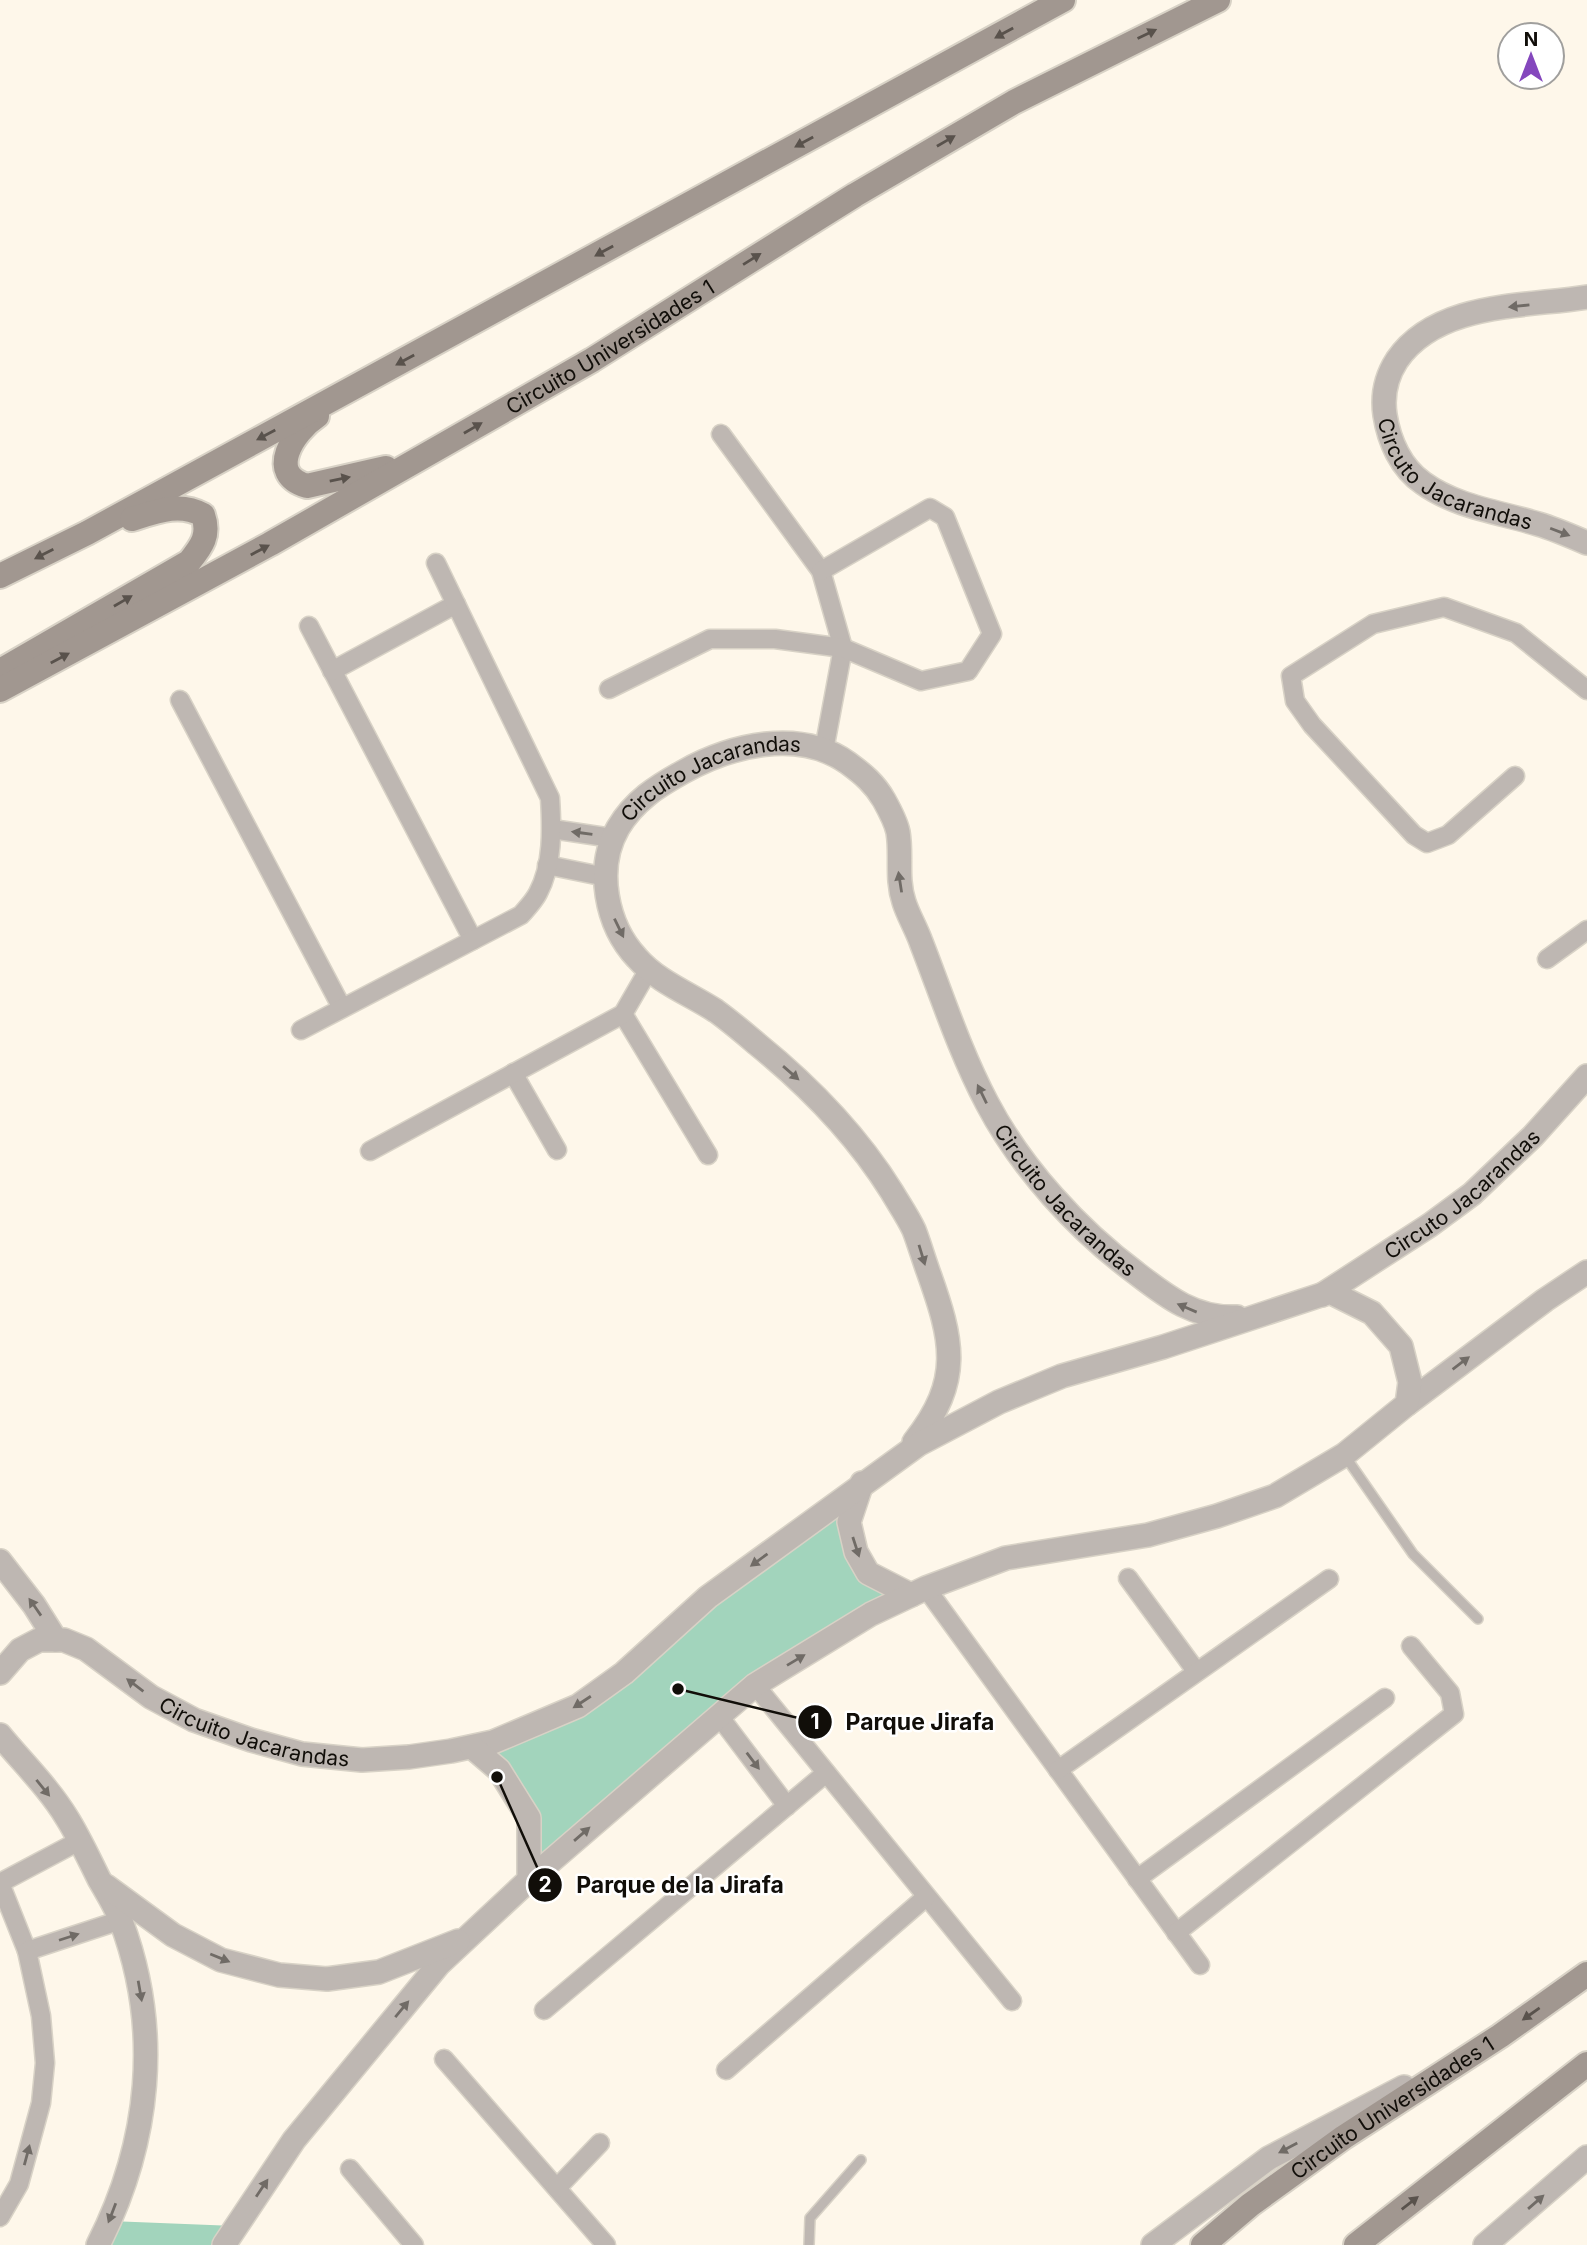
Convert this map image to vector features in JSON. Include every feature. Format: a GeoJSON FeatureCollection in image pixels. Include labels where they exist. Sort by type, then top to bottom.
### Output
{"type":"FeatureCollection","features":[{"type":"Feature","properties":{"kind":"main road"},"geometry":{"type":"LineString","coordinates":[[0,576],[87,533],[1063,0]]}},
{"type":"Feature","properties":{"kind":"main road","name":"Circuito Universidades 1"},"geometry":{"type":"LineString","coordinates":[[0,690],[270,544],[592,360],[855,195],[1014,102],[1218,0]]}},
{"type":"Feature","properties":{"kind":"main road"},"geometry":{"type":"LineString","coordinates":[[369,379],[312,419],[296,435],[286,455],[289,477],[307,486],[414,462]]}},
{"type":"Feature","properties":{"kind":"main road"},"geometry":{"type":"LineString","coordinates":[[0,671],[190,562],[200,548],[207,527],[203,515],[191,508],[176,507],[87,533]]}},
{"type":"Feature","properties":{"kind":"main road","name":"Circuito Universidades 1"},"geometry":{"type":"LineString","coordinates":[[1203,2245],[1250,2205],[1343,2137],[1500,2036],[1587,1975]]}},
{"type":"Feature","properties":{"kind":"main road"},"geometry":{"type":"LineString","coordinates":[[1356,2245],[1587,2064]]}},
{"type":"Feature","properties":{"kind":"main road"},"geometry":{"type":"LineString","coordinates":[[1212,2245],[1250,2205]]}},
{"type":"Feature","properties":{"kind":"street","name":"Circuto Jacarandas"},"geometry":{"type":"LineString","coordinates":[[1587,297],[1474,313],[1434,326],[1406,347],[1387,378],[1383,398],[1386,421],[1398,454],[1405,466],[1422,483],[1450,498],[1537,523],[1587,543]]}},
{"type":"Feature","properties":{"kind":"street"},"geometry":{"type":"LineString","coordinates":[[721,433],[821,570],[843,648],[824,750]]}},
{"type":"Feature","properties":{"kind":"street"},"geometry":{"type":"LineString","coordinates":[[609,690],[710,639],[775,639],[843,648],[921,681],[968,671],[992,634],[946,517],[930,508],[821,570]]}},
{"type":"Feature","properties":{"kind":"street"},"geometry":{"type":"LineString","coordinates":[[301,1030],[521,915],[538,893],[547,865],[552,829],[550,798],[436,563]]}},
{"type":"Feature","properties":{"kind":"street"},"geometry":{"type":"LineString","coordinates":[[332,671],[456,604]]}},
{"type":"Feature","properties":{"kind":"street"},"geometry":{"type":"LineString","coordinates":[[1515,776],[1448,835],[1427,843],[1414,835],[1311,725],[1295,701],[1292,676],[1373,624],[1444,607],[1516,633],[1587,690]]}},
{"type":"Feature","properties":{"kind":"street"},"geometry":{"type":"LineString","coordinates":[[309,626],[472,940]]}},
{"type":"Feature","properties":{"kind":"street"},"geometry":{"type":"LineString","coordinates":[[180,699],[342,1008]]}},
{"type":"Feature","properties":{"kind":"street","name":"Circuito Jacarandas"},"geometry":{"type":"LineString","coordinates":[[57,1640],[86,1649],[151,1697],[194,1720],[302,1754],[362,1760],[409,1757],[493,1742],[578,1706],[624,1673],[708,1597],[907,1452],[936,1413],[950,1358],[943,1316],[912,1225],[859,1143],[818,1098],[720,1014],[649,969],[635,957],[618,929],[607,898],[607,858],[612,838],[640,799],[705,760],[765,744],[789,743],[839,756],[862,773],[885,802],[898,831],[898,866],[904,902],[970,1069],[989,1107],[1017,1150],[1085,1232],[1162,1294],[1180,1306],[1201,1313],[1231,1318],[1254,1317]]}},
{"type":"Feature","properties":{"kind":"street"},"geometry":{"type":"LineString","coordinates":[[552,829],[612,838]]}},
{"type":"Feature","properties":{"kind":"street"},"geometry":{"type":"LineString","coordinates":[[547,865],[606,877]]}},
{"type":"Feature","properties":{"kind":"street"},"geometry":{"type":"LineString","coordinates":[[1547,959],[1587,930]]}},
{"type":"Feature","properties":{"kind":"street"},"geometry":{"type":"LineString","coordinates":[[370,1151],[623,1014],[649,969]]}},
{"type":"Feature","properties":{"kind":"street"},"geometry":{"type":"LineString","coordinates":[[623,1014],[708,1155]]}},
{"type":"Feature","properties":{"kind":"street"},"geometry":{"type":"LineString","coordinates":[[513,1073],[557,1150]]}},
{"type":"Feature","properties":{"kind":"street","name":"Circuto Jacarandas"},"geometry":{"type":"LineString","coordinates":[[907,1452],[999,1402],[1062,1376],[1322,1295],[1430,1225],[1472,1194],[1533,1136],[1587,1076]]}},
{"type":"Feature","properties":{"kind":"street"},"geometry":{"type":"LineString","coordinates":[[224,2245],[294,2140],[439,1964],[529,1880],[755,1685],[871,1615],[918,1592],[1006,1558],[1148,1535],[1275,1496],[1343,1455],[1545,1300],[1587,1272]]}},
{"type":"Feature","properties":{"kind":"street"},"geometry":{"type":"LineString","coordinates":[[1322,1295],[1330,1292],[1372,1313],[1401,1346],[1410,1382],[1407,1404]]}},
{"type":"Feature","properties":{"kind":"street"},"geometry":{"type":"LineString","coordinates":[[862,1483],[849,1522],[856,1552],[868,1573],[918,1592],[1058,1770],[1200,1965]]}},
{"type":"Feature","properties":{"kind":"street"},"geometry":{"type":"LineString","coordinates":[[0,1561],[57,1640]]}},
{"type":"Feature","properties":{"kind":"street"},"geometry":{"type":"LineString","coordinates":[[1128,1578],[1196,1671]]}},
{"type":"Feature","properties":{"kind":"street"},"geometry":{"type":"LineString","coordinates":[[1058,1770],[1329,1579]]}},
{"type":"Feature","properties":{"kind":"street"},"geometry":{"type":"LineString","coordinates":[[0,1673],[20,1650],[39,1640],[57,1640]]}},
{"type":"Feature","properties":{"kind":"street"},"geometry":{"type":"LineString","coordinates":[[1177,1933],[1454,1714],[1450,1693],[1410,1646]]}},
{"type":"Feature","properties":{"kind":"street"},"geometry":{"type":"LineString","coordinates":[[755,1685],[1012,2001]]}},
{"type":"Feature","properties":{"kind":"street"},"geometry":{"type":"LineString","coordinates":[[1137,1879],[1385,1698]]}},
{"type":"Feature","properties":{"kind":"street"},"geometry":{"type":"LineString","coordinates":[[719,1716],[787,1806]]}},
{"type":"Feature","properties":{"kind":"street"},"geometry":{"type":"LineString","coordinates":[[4,1742],[66,1816],[121,1920],[140,1988],[146,2039],[146,2083],[139,2133],[131,2164],[98,2245]]}},
{"type":"Feature","properties":{"kind":"street"},"geometry":{"type":"LineString","coordinates":[[472,1747],[499,1770],[529,1818],[529,1880]]}},
{"type":"Feature","properties":{"kind":"street"},"geometry":{"type":"LineString","coordinates":[[544,2010],[826,1773]]}},
{"type":"Feature","properties":{"kind":"street"},"geometry":{"type":"LineString","coordinates":[[0,2217],[19,2184],[41,2103],[44,2063],[41,2016],[27,1951],[0,1883],[79,1841]]}},
{"type":"Feature","properties":{"kind":"street"},"geometry":{"type":"LineString","coordinates":[[101,1882],[173,1935],[221,1960],[279,1975],[327,1979],[379,1972],[468,1938]]}},
{"type":"Feature","properties":{"kind":"street"},"geometry":{"type":"LineString","coordinates":[[726,2070],[926,1897]]}},
{"type":"Feature","properties":{"kind":"street"},"geometry":{"type":"LineString","coordinates":[[27,1951],[121,1920]]}},
{"type":"Feature","properties":{"kind":"street"},"geometry":{"type":"LineString","coordinates":[[1153,2245],[1269,2158],[1500,2036]]}},
{"type":"Feature","properties":{"kind":"street"},"geometry":{"type":"LineString","coordinates":[[444,2059],[606,2245]]}},
{"type":"Feature","properties":{"kind":"street"},"geometry":{"type":"LineString","coordinates":[[556,2188],[600,2143]]}},
{"type":"Feature","properties":{"kind":"street"},"geometry":{"type":"LineString","coordinates":[[1485,2245],[1587,2157]]}},
{"type":"Feature","properties":{"kind":"street"},"geometry":{"type":"LineString","coordinates":[[350,2169],[414,2245]]}},
{"type":"Feature","properties":{"kind":"lane"},"geometry":{"type":"LineString","coordinates":[[1343,1455],[1413,1555],[1478,1619]]}},
{"type":"Feature","properties":{"kind":"lane"},"geometry":{"type":"LineString","coordinates":[[809,2245],[810,2218],[861,2160]]}},
{"type":"Feature","properties":{"kind":"green space"},"geometry":{"type":"Polygon","coordinates":[[[862,1483],[856,1552],[911,1595],[725,1709],[529,1880],[524,1811],[472,1747],[532,1727],[862,1483]]]}},
{"type":"Feature","properties":{"kind":"green space"},"geometry":{"type":"Polygon","coordinates":[[[110,2221],[235,2226],[225,2245],[98,2245],[110,2221]]]}},
{"type":"Feature","properties":{"kind":"place","name":"Parque Jirafa"},"geometry":{"type":"Point","coordinates":[678,1689]}},
{"type":"Feature","properties":{"kind":"place","name":"Parque de la Jirafa"},"geometry":{"type":"Point","coordinates":[497,1777]}}]}
